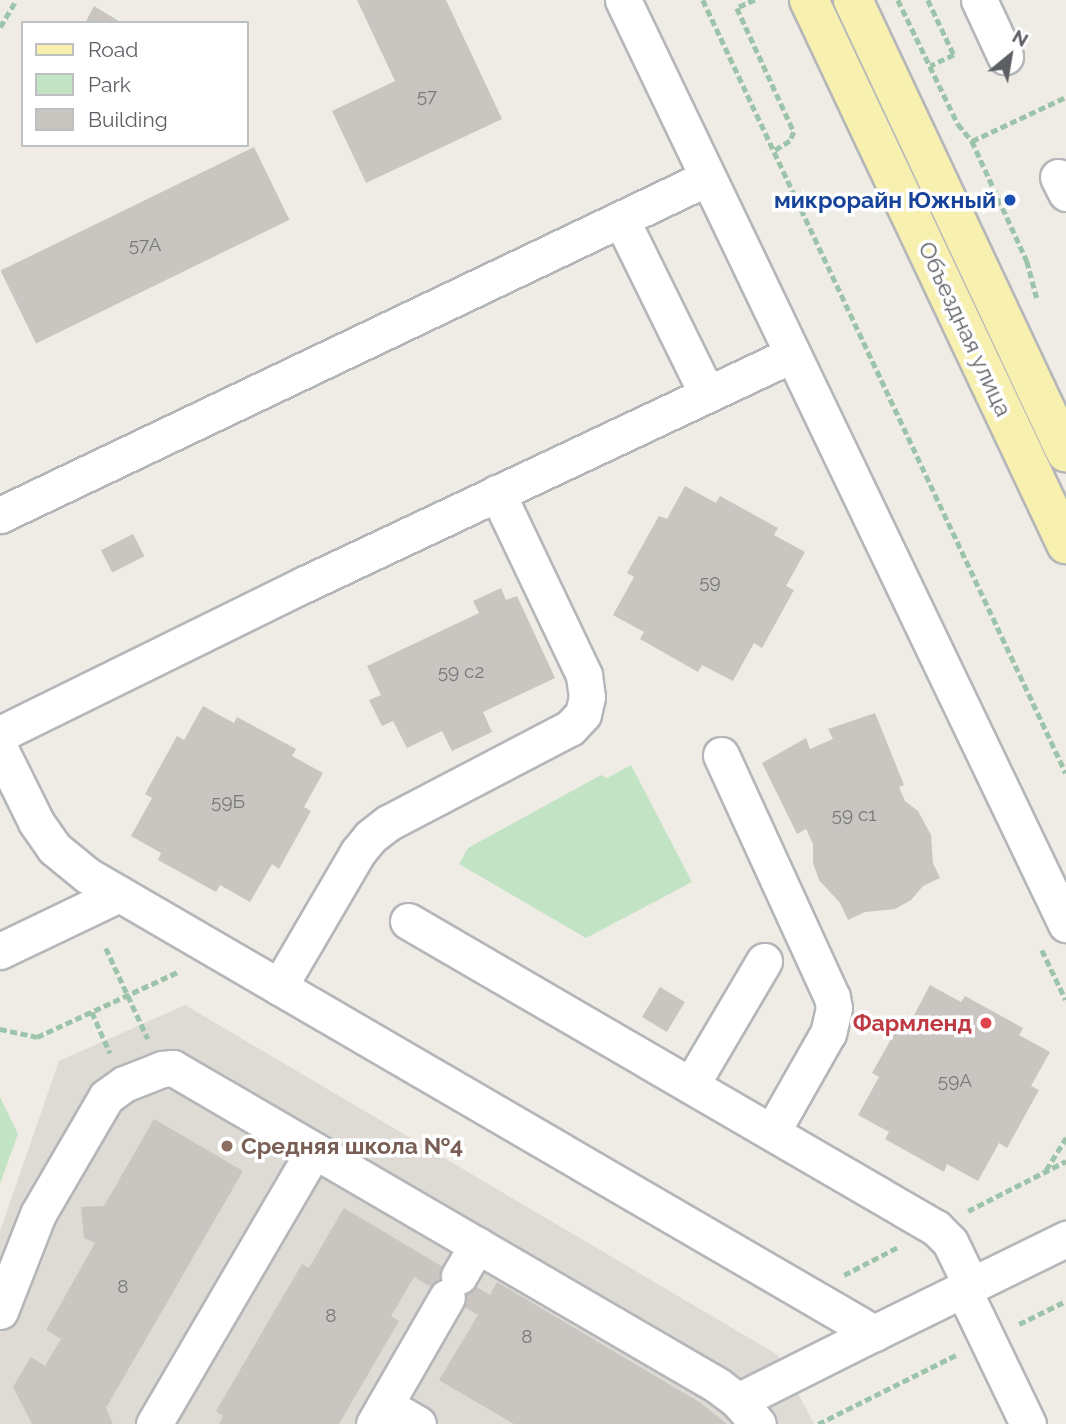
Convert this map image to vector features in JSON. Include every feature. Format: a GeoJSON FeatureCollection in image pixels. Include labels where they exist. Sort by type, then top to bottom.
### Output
{"type":"FeatureCollection","features":[{"type":"Feature","properties":{"kind":"main road","name":"Объездная улица"},"geometry":{"type":"LineString","coordinates":[[810,0],[1066,544]]}},
{"type":"Feature","properties":{"kind":"main road","name":"Объездная улица"},"geometry":{"type":"LineString","coordinates":[[853,0],[1066,452]]}},
{"type":"Feature","properties":{"kind":"street"},"geometry":{"type":"LineString","coordinates":[[623,0],[1066,924]]}},
{"type":"Feature","properties":{"kind":"street"},"geometry":{"type":"LineString","coordinates":[[979,0],[1005,56]]}},
{"type":"Feature","properties":{"kind":"street"},"geometry":{"type":"LineString","coordinates":[[0,515],[707,178]]}},
{"type":"Feature","properties":{"kind":"street"},"geometry":{"type":"LineString","coordinates":[[621,219],[707,394]]}},
{"type":"Feature","properties":{"kind":"street"},"geometry":{"type":"LineString","coordinates":[[0,734],[497,493],[791,355]]}},
{"type":"Feature","properties":{"kind":"street"},"geometry":{"type":"LineString","coordinates":[[279,987],[358,852],[370,837],[388,823],[570,728],[583,714],[587,697],[584,675],[497,493]]}},
{"type":"Feature","properties":{"kind":"street"},"geometry":{"type":"LineString","coordinates":[[0,749],[36,822],[54,848],[86,875],[874,1333]]}},
{"type":"Feature","properties":{"kind":"street"},"geometry":{"type":"LineString","coordinates":[[721,755],[832,997],[834,1008],[828,1033],[772,1132]]}},
{"type":"Feature","properties":{"kind":"street"},"geometry":{"type":"LineString","coordinates":[[0,951],[119,894]]}},
{"type":"Feature","properties":{"kind":"street"},"geometry":{"type":"LineString","coordinates":[[408,921],[936,1228],[950,1242],[988,1340],[1028,1424]]}},
{"type":"Feature","properties":{"kind":"street"},"geometry":{"type":"LineString","coordinates":[[691,1085],[764,961]]}},
{"type":"Feature","properties":{"kind":"street"},"geometry":{"type":"LineString","coordinates":[[0,1311],[38,1214],[106,1097],[124,1084],[162,1069],[173,1068],[186,1073],[717,1385],[748,1412],[874,1333],[1066,1239]]}},
{"type":"Feature","properties":{"kind":"street"},"geometry":{"type":"LineString","coordinates":[[154,1424],[314,1150]]}},
{"type":"Feature","properties":{"kind":"street"},"geometry":{"type":"LineString","coordinates":[[418,1424],[380,1414],[477,1245]]}},
{"type":"Feature","properties":{"kind":"path"},"geometry":{"type":"LineString","coordinates":[[0,27],[16,0]]}},
{"type":"Feature","properties":{"kind":"path"},"geometry":{"type":"LineString","coordinates":[[703,0],[1066,774]]}},
{"type":"Feature","properties":{"kind":"path"},"geometry":{"type":"LineString","coordinates":[[755,0],[737,8],[794,132],[790,141],[774,151]]}},
{"type":"Feature","properties":{"kind":"path"},"geometry":{"type":"LineString","coordinates":[[898,0],[958,124],[972,141],[1027,261],[1038,301]]}},
{"type":"Feature","properties":{"kind":"path"},"geometry":{"type":"LineString","coordinates":[[928,0],[954,55],[930,66]]}},
{"type":"Feature","properties":{"kind":"path"},"geometry":{"type":"LineString","coordinates":[[972,141],[1066,97]]}},
{"type":"Feature","properties":{"kind":"path"},"geometry":{"type":"LineString","coordinates":[[106,948],[162,1069]]}},
{"type":"Feature","properties":{"kind":"path"},"geometry":{"type":"LineString","coordinates":[[0,1029],[37,1037],[182,970]]}},
{"type":"Feature","properties":{"kind":"path"},"geometry":{"type":"LineString","coordinates":[[92,1012],[124,1084]]}},
{"type":"Feature","properties":{"kind":"path"},"geometry":{"type":"LineString","coordinates":[[1045,1171],[1066,1138]]}},
{"type":"Feature","properties":{"kind":"path"},"geometry":{"type":"LineString","coordinates":[[818,1424],[1066,1301]]}},
{"type":"Feature","properties":{"kind":"shaded area","name":"Средняя школа №4"},"geometry":{"type":"Polygon","coordinates":[[[185,1005],[778,1355],[814,1424],[0,1424],[0,1231],[59,1061],[185,1005]]]}},
{"type":"Feature","properties":{"kind":"green space"},"geometry":{"type":"Polygon","coordinates":[[[631,765],[692,882],[586,938],[459,864],[468,848],[601,775],[607,778],[631,765]]]}},
{"type":"Feature","properties":{"kind":"green space"},"geometry":{"type":"Polygon","coordinates":[[[0,1097],[18,1134],[0,1184],[0,1097]]]}},
{"type":"Feature","properties":{"kind":"building"},"geometry":{"type":"Polygon","coordinates":[[[357,0],[446,0],[502,119],[366,183],[332,111],[395,81],[357,0]]]}},
{"type":"Feature","properties":{"kind":"building"},"geometry":{"type":"Polygon","coordinates":[[[94,6],[119,21],[86,21],[94,6]]]}},
{"type":"Feature","properties":{"kind":"building"},"geometry":{"type":"Polygon","coordinates":[[[254,147],[290,220],[36,343],[1,271],[254,147]]]}},
{"type":"Feature","properties":{"kind":"building"},"geometry":{"type":"Polygon","coordinates":[[[685,486],[716,503],[720,496],[778,528],[774,535],[805,552],[786,586],[794,590],[762,648],[754,643],[733,681],[702,665],[698,672],[640,639],[644,632],[613,615],[634,577],[627,573],[659,516],[667,519],[685,486]]]}},
{"type":"Feature","properties":{"kind":"building"},"geometry":{"type":"Polygon","coordinates":[[[133,534],[144,556],[112,573],[101,550],[133,534]]]}},
{"type":"Feature","properties":{"kind":"building"},"geometry":{"type":"Polygon","coordinates":[[[501,588],[506,600],[517,596],[555,678],[483,712],[492,732],[452,751],[442,731],[407,748],[393,721],[382,726],[369,700],[381,695],[367,666],[479,613],[473,601],[501,588]]]}},
{"type":"Feature","properties":{"kind":"building"},"geometry":{"type":"Polygon","coordinates":[[[203,706],[234,723],[237,717],[296,749],[292,756],[323,773],[304,807],[311,811],[279,869],[272,864],[250,902],[220,885],[216,892],[158,860],[161,853],[131,836],[152,798],[145,794],[177,736],[184,740],[203,706]]]}},
{"type":"Feature","properties":{"kind":"building"},"geometry":{"type":"Polygon","coordinates":[[[875,713],[904,785],[899,787],[905,801],[918,811],[931,835],[933,863],[940,878],[923,886],[911,900],[895,909],[865,912],[848,920],[840,903],[819,880],[813,863],[813,844],[806,829],[797,834],[762,763],[806,738],[810,749],[833,739],[828,729],[875,713]]]}},
{"type":"Feature","properties":{"kind":"building"},"geometry":{"type":"Polygon","coordinates":[[[930,985],[961,1002],[965,996],[1023,1028],[1019,1035],[1050,1052],[1031,1086],[1039,1090],[1007,1148],[999,1143],[978,1181],[947,1164],[944,1172],[885,1139],[889,1132],[858,1115],[879,1077],[872,1073],[904,1016],[912,1019],[930,985]]]}},
{"type":"Feature","properties":{"kind":"building"},"geometry":{"type":"Polygon","coordinates":[[[660,987],[685,1002],[667,1032],[642,1017],[660,987]]]}},
{"type":"Feature","properties":{"kind":"building"},"geometry":{"type":"Polygon","coordinates":[[[154,1119],[243,1171],[106,1408],[113,1424],[32,1424],[13,1387],[31,1357],[45,1366],[61,1339],[46,1330],[95,1243],[84,1238],[81,1207],[104,1206],[154,1119]]]}},
{"type":"Feature","properties":{"kind":"building"},"geometry":{"type":"Polygon","coordinates":[[[344,1208],[490,1295],[497,1282],[701,1403],[727,1424],[514,1424],[439,1380],[478,1315],[414,1277],[391,1316],[399,1321],[339,1424],[219,1424],[223,1416],[216,1411],[302,1264],[309,1268],[344,1208]]]}},
{"type":"Feature","properties":{"kind":"place","name":"микрорайн Южный"},"geometry":{"type":"Point","coordinates":[1010,200]}},
{"type":"Feature","properties":{"kind":"place","name":"Фармленд"},"geometry":{"type":"Point","coordinates":[986,1023]}},
{"type":"Feature","properties":{"kind":"place","name":"Средняя школа №4"},"geometry":{"type":"Point","coordinates":[227,1146]}}]}
